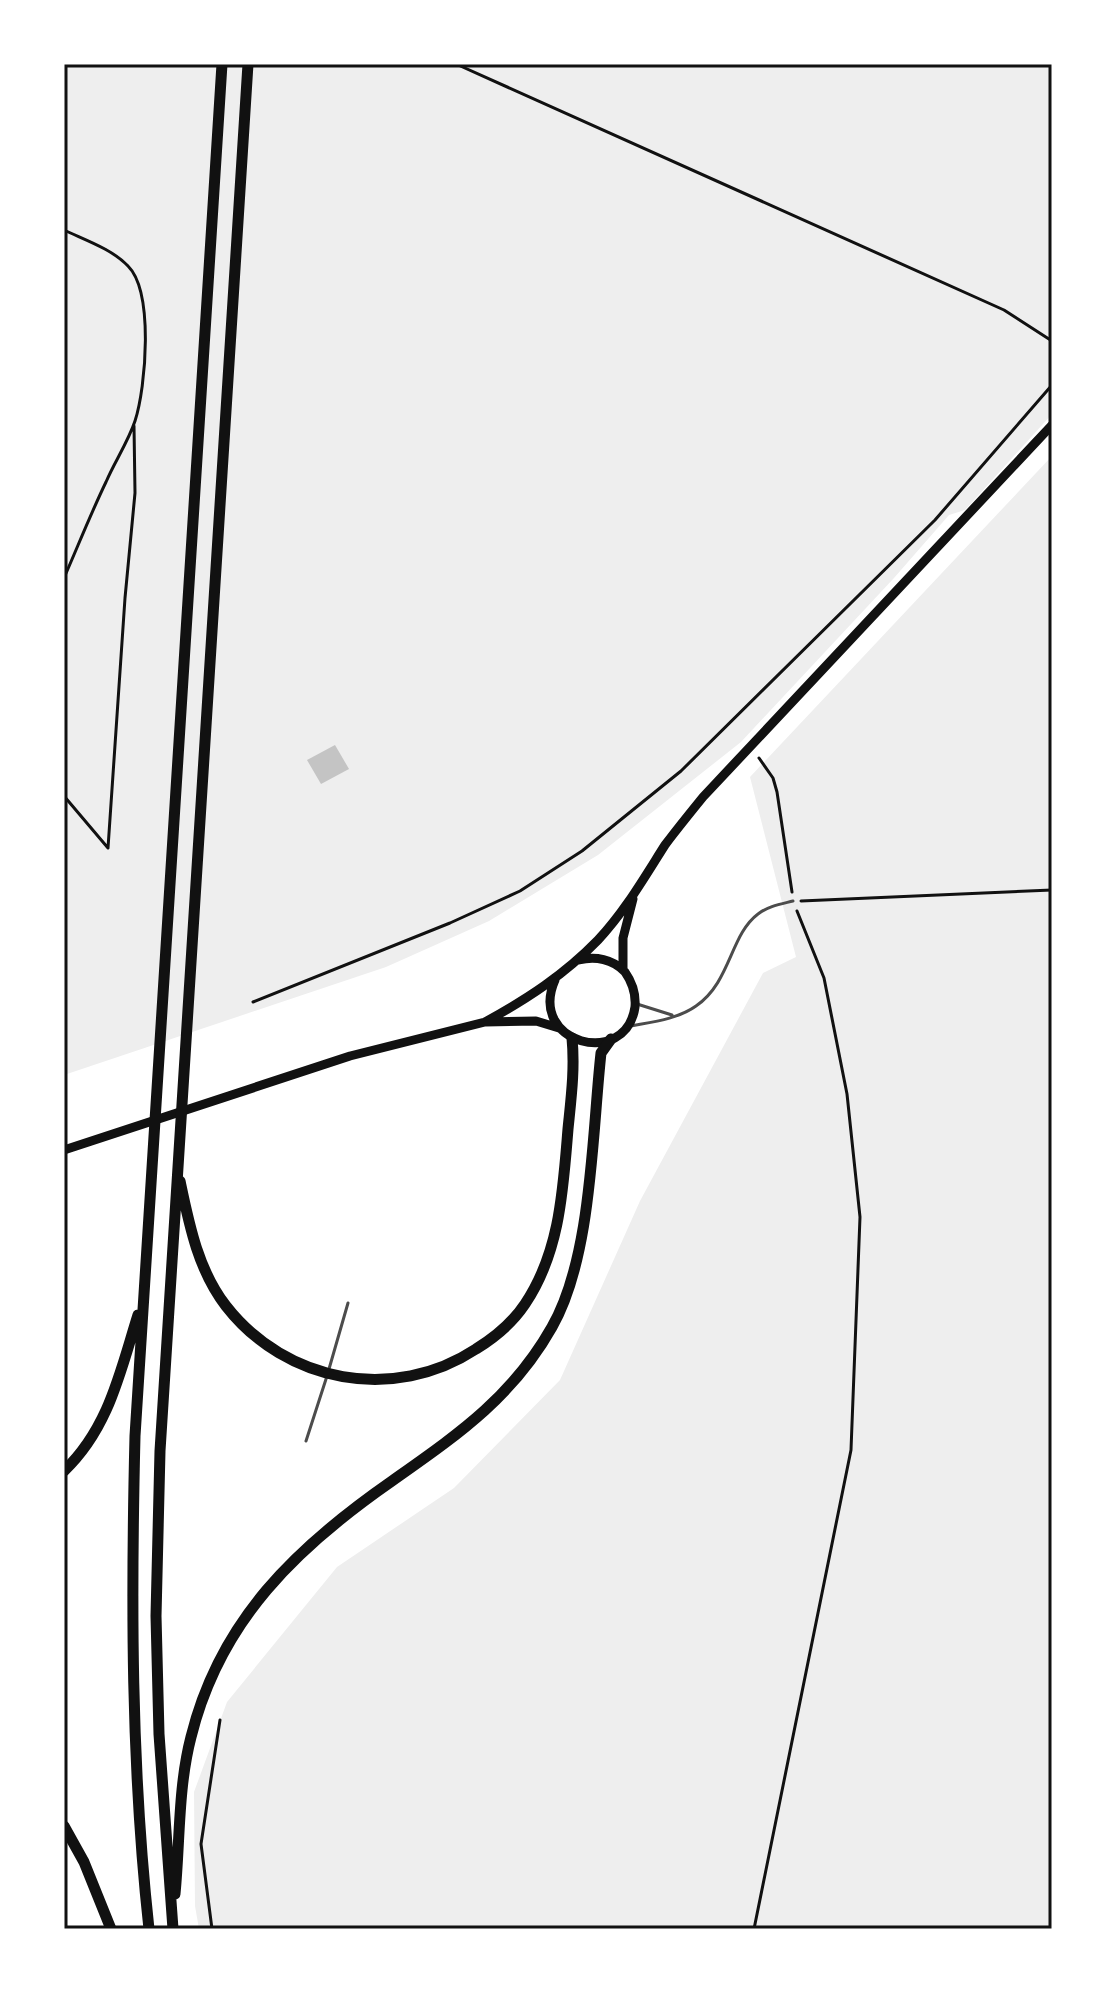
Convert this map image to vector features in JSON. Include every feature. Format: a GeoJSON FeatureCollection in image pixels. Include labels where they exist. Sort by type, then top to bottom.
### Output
{"type":"FeatureCollection","features":[{"type":"Feature","properties":{"kind":"highway"},"geometry":{"type":"LineString","coordinates":[[149,1929],[141,1861],[134,1732],[131,1591],[135,1436],[222,64]]}},
{"type":"Feature","properties":{"kind":"highway"},"geometry":{"type":"LineString","coordinates":[[173,1926],[159,1734],[156,1616],[160,1451],[248,64]]}},
{"type":"Feature","properties":{"kind":"highway"},"geometry":{"type":"LineString","coordinates":[[177,1164],[192,1236],[205,1271],[225,1305],[268,1346],[294,1362],[328,1374],[381,1381],[418,1376],[457,1362],[493,1338],[523,1306],[543,1271],[554,1238],[562,1197],[573,1070],[572,1038]]}},
{"type":"Feature","properties":{"kind":"highway"},"geometry":{"type":"LineString","coordinates":[[173,1926],[183,1783],[191,1737],[210,1682],[232,1636],[262,1593],[339,1518],[487,1410],[521,1373],[553,1325],[573,1275],[584,1222],[601,1053],[611,1039]]}},
{"type":"Feature","properties":{"kind":"highway"},"geometry":{"type":"LineString","coordinates":[[64,1471],[96,1433],[110,1406],[144,1295]]}},
{"type":"Feature","properties":{"kind":"highway"},"geometry":{"type":"LineString","coordinates":[[64,1826],[84,1862],[111,1929]]}},
{"type":"Feature","properties":{"kind":"main road"},"geometry":{"type":"LineString","coordinates":[[485,1022],[534,995],[600,938],[694,808],[1052,425]]}},
{"type":"Feature","properties":{"kind":"main road"},"geometry":{"type":"LineString","coordinates":[[623,970],[623,938],[634,895]]}},
{"type":"Feature","properties":{"kind":"main road"},"geometry":{"type":"LineString","coordinates":[[64,1150],[350,1056],[485,1022],[536,1021],[559,1028],[584,1043],[611,1039],[627,1026],[633,1015],[636,1003],[633,985],[623,970],[601,958],[576,961]]}},
{"type":"Feature","properties":{"kind":"main road"},"geometry":{"type":"LineString","coordinates":[[556,977],[550,1003],[552,1016],[559,1028]]}},
{"type":"Feature","properties":{"kind":"lane"},"geometry":{"type":"LineString","coordinates":[[627,1026],[693,1009],[720,982],[745,926],[767,908],[793,901]]}},
{"type":"Feature","properties":{"kind":"lane"},"geometry":{"type":"LineString","coordinates":[[636,1003],[675,1016]]}},
{"type":"Feature","properties":{"kind":"lane"},"geometry":{"type":"LineString","coordinates":[[306,1441],[348,1303]]}},
{"type":"Feature","properties":{"kind":"path"},"geometry":{"type":"LineString","coordinates":[[456,64],[1004,310],[1052,341]]}},
{"type":"Feature","properties":{"kind":"path"},"geometry":{"type":"LineString","coordinates":[[64,230],[116,256],[130,267],[140,282],[146,334],[139,408],[134,426],[64,578]]}},
{"type":"Feature","properties":{"kind":"path"},"geometry":{"type":"LineString","coordinates":[[253,1002],[450,923],[520,891],[582,851],[681,771],[913,542],[1052,385]]}},
{"type":"Feature","properties":{"kind":"path"},"geometry":{"type":"LineString","coordinates":[[64,796],[108,848],[123,614],[135,493],[134,426]]}},
{"type":"Feature","properties":{"kind":"path"},"geometry":{"type":"LineString","coordinates":[[749,748],[773,778],[793,901],[824,978],[847,1094],[860,1217],[851,1450],[754,1929]]}},
{"type":"Feature","properties":{"kind":"path"},"geometry":{"type":"LineString","coordinates":[[793,901],[1052,890]]}},
{"type":"Feature","properties":{"kind":"path"},"geometry":{"type":"LineString","coordinates":[[212,1929],[201,1844],[220,1720]]}},
{"type":"Feature","properties":{"kind":"shaded area"},"geometry":{"type":"Polygon","coordinates":[[[64,64],[1052,64],[1052,414],[965,510],[949,515],[741,742],[598,855],[489,921],[386,967],[64,1075],[64,64]]]}},
{"type":"Feature","properties":{"kind":"shaded area"},"geometry":{"type":"Polygon","coordinates":[[[1052,456],[1052,1929],[199,1929],[195,1906],[194,1792],[227,1702],[337,1567],[454,1488],[560,1380],[640,1201],[763,973],[796,957],[750,777],[1052,456]]]}},
{"type":"Feature","properties":{"kind":"building"},"geometry":{"type":"Polygon","coordinates":[[[335,745],[349,769],[321,784],[307,760],[335,745]]]}}]}
